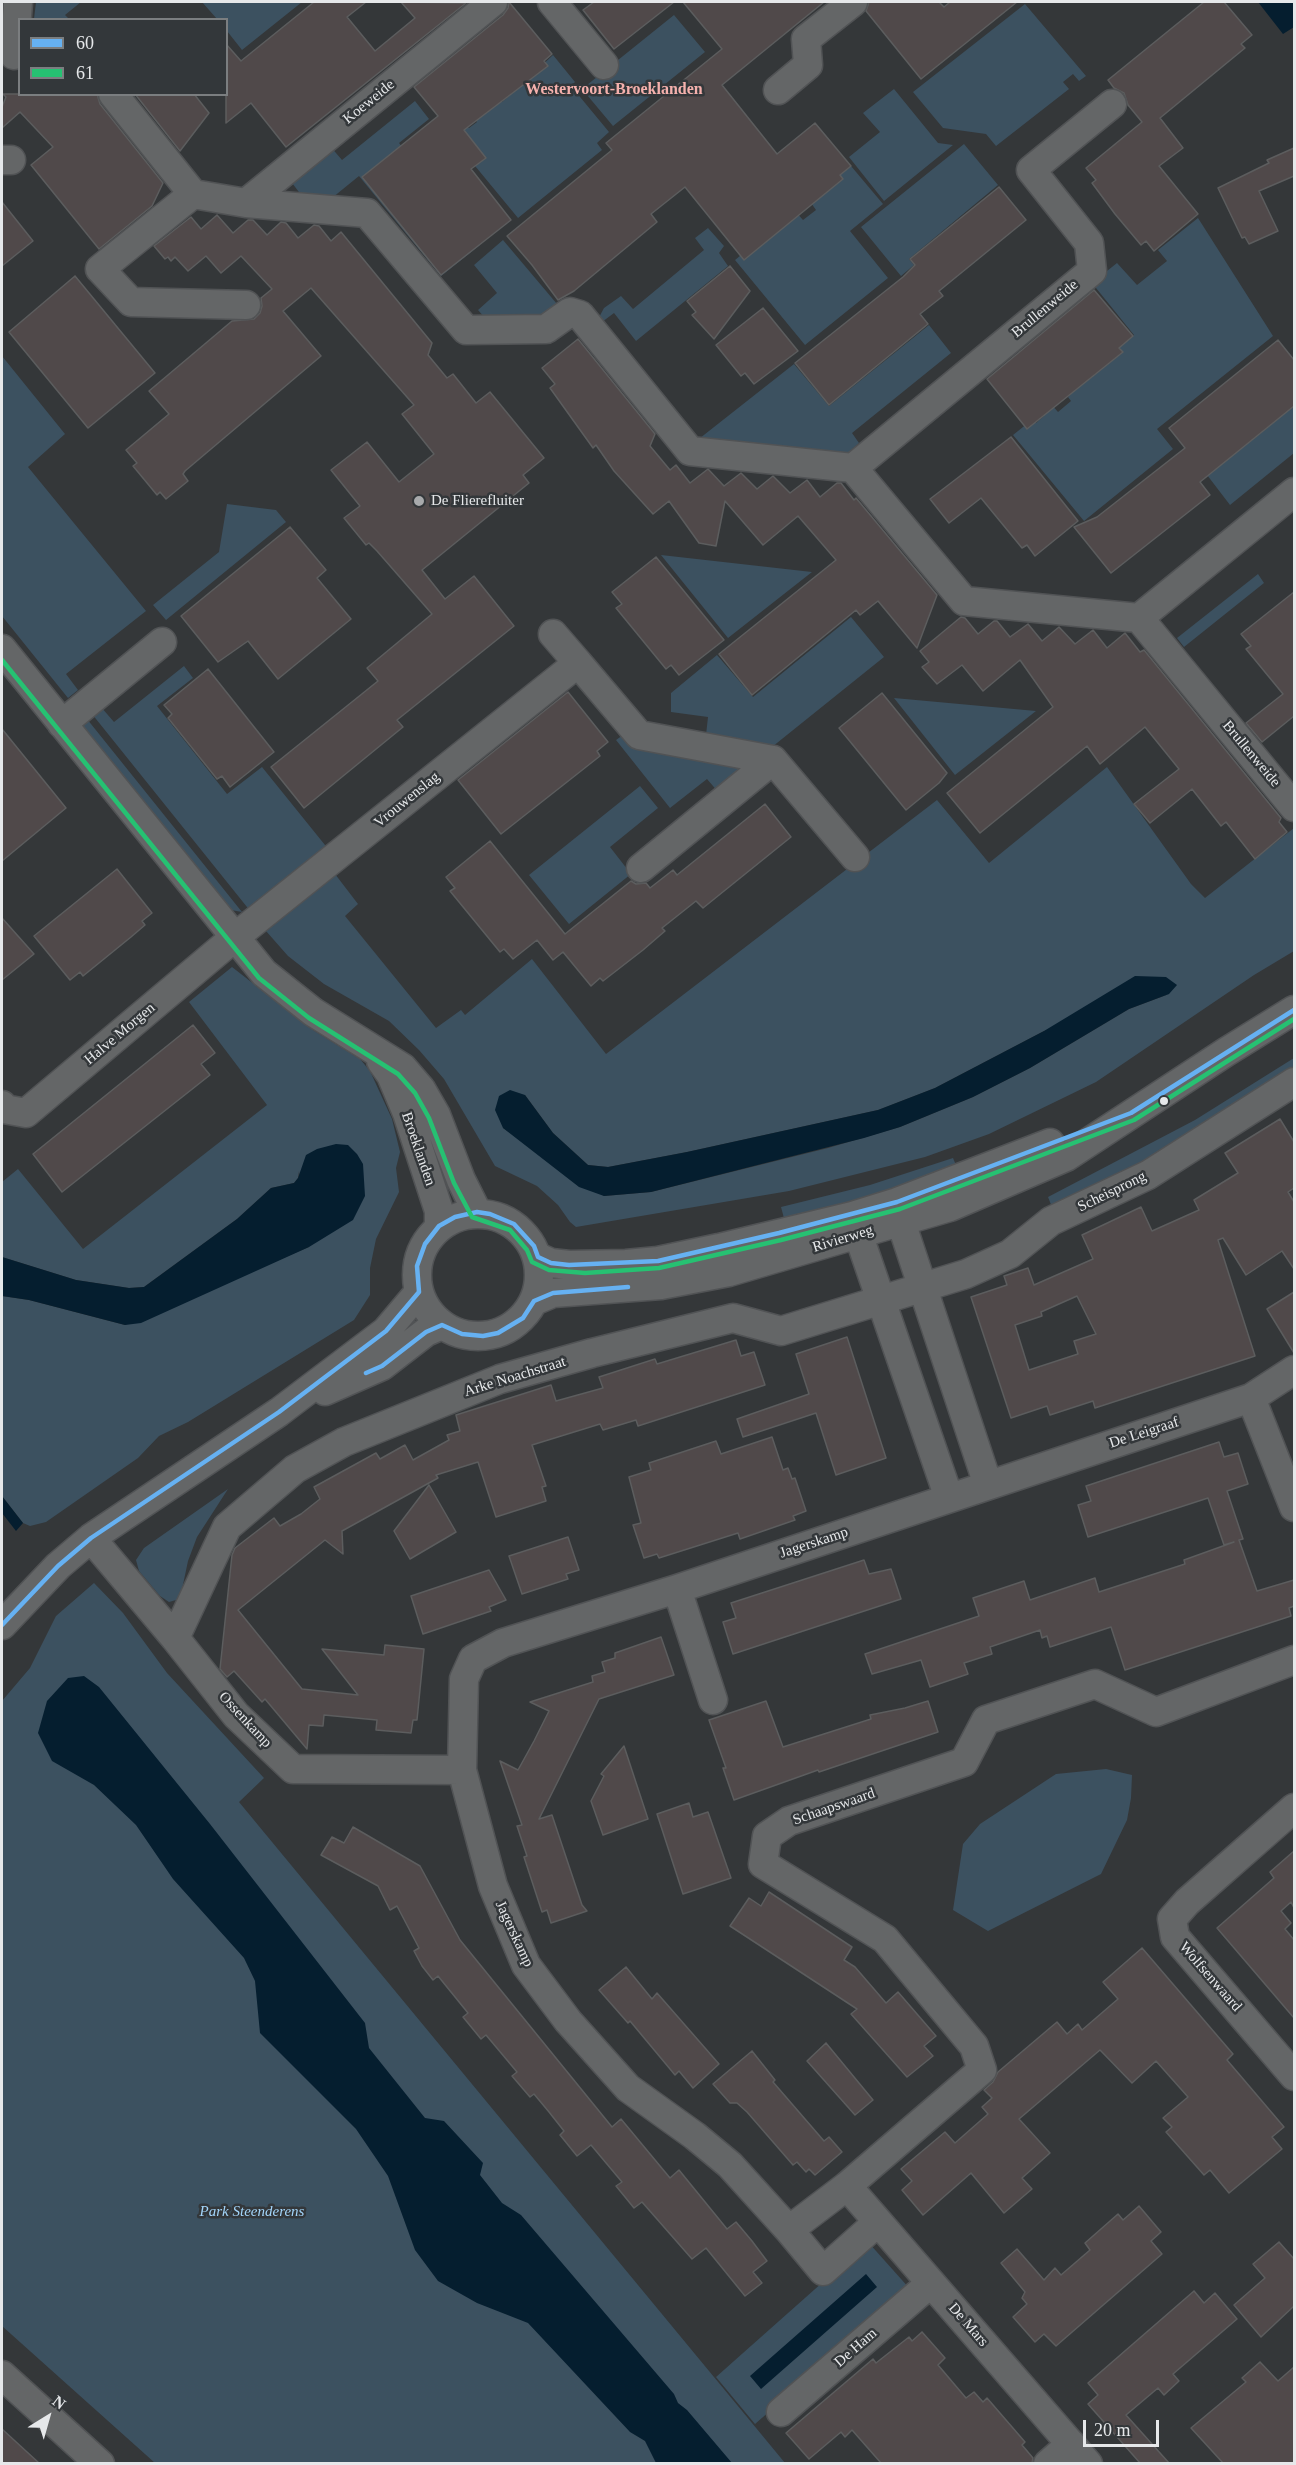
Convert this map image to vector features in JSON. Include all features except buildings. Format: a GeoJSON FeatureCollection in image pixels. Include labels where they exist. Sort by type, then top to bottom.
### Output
{"type":"FeatureCollection","features":[{"type":"Feature","properties":{"kind":"street"},"geometry":{"type":"LineString","coordinates":[[12,54],[18,2]]}},
{"type":"Feature","properties":{"kind":"street","name":"Koeweide"},"geometry":{"type":"LineString","coordinates":[[246,203],[493,2]]}},
{"type":"Feature","properties":{"kind":"street"},"geometry":{"type":"LineString","coordinates":[[552,2],[604,65]]}},
{"type":"Feature","properties":{"kind":"street"},"geometry":{"type":"LineString","coordinates":[[778,90],[808,65],[806,39],[853,2]]}},
{"type":"Feature","properties":{"kind":"street"},"geometry":{"type":"LineString","coordinates":[[115,96],[193,194],[246,203],[367,213],[466,330],[546,329],[570,312],[580,315],[690,451],[853,468],[964,601],[1138,618],[1294,492]]}},
{"type":"Feature","properties":{"kind":"street","name":"Brullenweide"},"geometry":{"type":"LineString","coordinates":[[853,468],[1092,271],[1089,243],[1031,170],[1112,104]]}},
{"type":"Feature","properties":{"kind":"street"},"geometry":{"type":"LineString","coordinates":[[193,194],[100,269],[131,302],[246,305]]}},
{"type":"Feature","properties":{"kind":"street","name":"Brullenweide"},"geometry":{"type":"LineString","coordinates":[[1138,618],[1294,807]]}},
{"type":"Feature","properties":{"kind":"street"},"geometry":{"type":"LineString","coordinates":[[553,634],[639,735],[773,760],[855,857]]}},
{"type":"Feature","properties":{"kind":"street"},"geometry":{"type":"LineString","coordinates":[[62,724],[162,642]]}},
{"type":"Feature","properties":{"kind":"street","name":"Broeklanden"},"geometry":{"type":"LineString","coordinates":[[2,649],[264,973],[313,1012],[403,1068],[421,1089],[436,1114],[458,1172],[477,1212]]}},
{"type":"Feature","properties":{"kind":"street","name":"Vrouwenslag"},"geometry":{"type":"LineString","coordinates":[[235,937],[578,663]]}},
{"type":"Feature","properties":{"kind":"street"},"geometry":{"type":"LineString","coordinates":[[641,868],[773,760]]}},
{"type":"Feature","properties":{"kind":"street","name":"Halve Morgen"},"geometry":{"type":"LineString","coordinates":[[2,1105],[4,1108],[26,1113],[235,937]]}},
{"type":"Feature","properties":{"kind":"street","name":"Rivierweg"},"geometry":{"type":"LineString","coordinates":[[538,1257],[551,1263],[577,1265],[657,1261],[855,1225],[899,1212],[1131,1113],[1294,1010]]}},
{"type":"Feature","properties":{"kind":"street","name":"Broeklanden"},"geometry":{"type":"LineString","coordinates":[[368,1045],[391,1075],[406,1113],[439,1211],[439,1226]]}},
{"type":"Feature","properties":{"kind":"street","name":"Scheisprong"},"geometry":{"type":"LineString","coordinates":[[923,1288],[966,1274],[1010,1254],[1050,1221],[1148,1175],[1294,1082]]}},
{"type":"Feature","properties":{"kind":"street"},"geometry":{"type":"LineString","coordinates":[[477,1212],[490,1214],[514,1224],[534,1246],[540,1275],[534,1301],[523,1318],[498,1334],[483,1336],[462,1334],[442,1325],[428,1311],[419,1293],[417,1266],[425,1244],[439,1226],[455,1217],[477,1212]]}},
{"type":"Feature","properties":{"kind":"street"},"geometry":{"type":"LineString","coordinates":[[899,1212],[988,1485]]}},
{"type":"Feature","properties":{"kind":"street"},"geometry":{"type":"LineString","coordinates":[[855,1225],[949,1498]]}},
{"type":"Feature","properties":{"kind":"street","name":"Rivierweg"},"geometry":{"type":"LineString","coordinates":[[534,1301],[553,1293],[661,1285],[729,1272],[784,1257],[855,1225]]}},
{"type":"Feature","properties":{"kind":"street"},"geometry":{"type":"LineString","coordinates":[[881,1301],[923,1288]]}},
{"type":"Feature","properties":{"kind":"street"},"geometry":{"type":"LineString","coordinates":[[2,1625],[58,1566],[91,1539],[279,1412],[386,1331],[419,1293]]}},
{"type":"Feature","properties":{"kind":"street","name":"Arke Noachstraat"},"geometry":{"type":"LineString","coordinates":[[175,1638],[227,1527],[295,1470],[344,1442],[500,1379],[592,1353],[733,1318],[781,1331],[881,1301]]}},
{"type":"Feature","properties":{"kind":"street"},"geometry":{"type":"LineString","coordinates":[[279,1412],[382,1366],[426,1332],[442,1325]]}},
{"type":"Feature","properties":{"kind":"street","name":"De Leigraaf"},"geometry":{"type":"LineString","coordinates":[[918,1509],[1251,1398],[1294,1370]]}},
{"type":"Feature","properties":{"kind":"street"},"geometry":{"type":"LineString","coordinates":[[1251,1398],[1294,1507]]}},
{"type":"Feature","properties":{"kind":"street","name":"Jagerskamp"},"geometry":{"type":"LineString","coordinates":[[878,2222],[823,2271],[730,2165],[695,2136],[628,2088],[568,2021],[526,1965],[493,1886],[462,1770],[464,1679],[473,1659],[503,1643],[918,1509]]}},
{"type":"Feature","properties":{"kind":"street","name":"Ossenkamp"},"geometry":{"type":"LineString","coordinates":[[91,1539],[175,1638],[236,1715],[293,1770],[462,1770]]}},
{"type":"Feature","properties":{"kind":"street"},"geometry":{"type":"LineString","coordinates":[[676,1589],[713,1700]]}},
{"type":"Feature","properties":{"kind":"street","name":"Schaapswaard"},"geometry":{"type":"LineString","coordinates":[[789,2230],[847,2186],[982,2070],[974,2046],[885,1939],[763,1863],[767,1836],[789,1821],[963,1762],[986,1720],[1095,1684],[1156,1712],[1294,1660]]}},
{"type":"Feature","properties":{"kind":"street","name":"Wolfsenwaard"},"geometry":{"type":"LineString","coordinates":[[1294,1808],[1187,1902],[1172,1919],[1175,1937],[1294,2076]]}},
{"type":"Feature","properties":{"kind":"street","name":"De Mars"},"geometry":{"type":"LineString","coordinates":[[847,2186],[1080,2454]]}},
{"type":"Feature","properties":{"kind":"street","name":"De Ham"},"geometry":{"type":"LineString","coordinates":[[781,2412],[931,2283]]}},
{"type":"Feature","properties":{"kind":"street"},"geometry":{"type":"LineString","coordinates":[[2,2375],[100,2463]]}},
{"type":"Feature","properties":{"kind":"street"},"geometry":{"type":"LineString","coordinates":[[1048,2463],[1080,2454]]}},
{"type":"Feature","properties":{"kind":"green space"},"geometry":{"type":"Polygon","coordinates":[[[36,2],[81,2],[65,15],[68,18],[34,18],[36,2]]]}},
{"type":"Feature","properties":{"kind":"green space"},"geometry":{"type":"Polygon","coordinates":[[[202,2],[302,2],[242,50],[228,32],[228,18],[216,18],[202,2]]]}},
{"type":"Feature","properties":{"kind":"green space"},"geometry":{"type":"Polygon","coordinates":[[[1025,4],[1086,76],[1079,81],[1073,74],[1063,82],[1069,89],[996,146],[986,134],[943,128],[913,92],[1025,4]]]}},
{"type":"Feature","properties":{"kind":"green space"},"geometry":{"type":"Polygon","coordinates":[[[674,15],[705,52],[613,126],[582,89],[674,15]]]}},
{"type":"Feature","properties":{"kind":"green space"},"geometry":{"type":"Polygon","coordinates":[[[553,55],[575,82],[571,86],[609,132],[597,143],[602,150],[518,218],[452,138],[466,126],[469,128],[477,122],[475,119],[499,98],[502,102],[553,55]]]}},
{"type":"Feature","properties":{"kind":"green space"},"geometry":{"type":"Polygon","coordinates":[[[894,89],[938,143],[953,145],[884,201],[849,157],[880,132],[863,113],[894,89]]]}},
{"type":"Feature","properties":{"kind":"green space"},"geometry":{"type":"Polygon","coordinates":[[[415,101],[429,119],[399,143],[480,245],[441,276],[359,176],[327,202],[305,200],[289,179],[330,146],[342,160],[415,101]]]}},
{"type":"Feature","properties":{"kind":"green space"},"geometry":{"type":"Polygon","coordinates":[[[964,144],[998,185],[909,259],[914,265],[901,276],[861,227],[964,144]]]}},
{"type":"Feature","properties":{"kind":"green space"},"geometry":{"type":"Polygon","coordinates":[[[851,166],[883,204],[850,231],[888,278],[805,345],[735,260],[795,211],[803,220],[816,210],[809,200],[851,166]]]}},
{"type":"Feature","properties":{"kind":"green space"},"geometry":{"type":"Polygon","coordinates":[[[1198,218],[1273,336],[1157,429],[1173,449],[1084,521],[1013,435],[1033,419],[1036,423],[1044,416],[1042,412],[1051,404],[1058,412],[1071,401],[1068,397],[1071,394],[1068,390],[1091,378],[1122,353],[1118,348],[1134,335],[1092,283],[1117,263],[1137,285],[1167,261],[1158,250],[1198,218]]]}},
{"type":"Feature","properties":{"kind":"green space"},"geometry":{"type":"Polygon","coordinates":[[[708,228],[724,246],[719,253],[728,266],[636,341],[614,313],[598,325],[596,323],[604,308],[621,296],[633,309],[704,250],[695,238],[708,228]]]}},
{"type":"Feature","properties":{"kind":"green space"},"geometry":{"type":"Polygon","coordinates":[[[503,240],[557,304],[540,319],[485,318],[478,310],[497,293],[474,265],[503,240]]]}},
{"type":"Feature","properties":{"kind":"green space"},"geometry":{"type":"Polygon","coordinates":[[[929,325],[951,353],[852,433],[859,443],[840,460],[695,442],[794,364],[829,406],[929,325]]]}},
{"type":"Feature","properties":{"kind":"green space"},"geometry":{"type":"Polygon","coordinates":[[[2,356],[65,434],[28,467],[146,611],[66,674],[78,690],[68,698],[2,616],[2,356]]]}},
{"type":"Feature","properties":{"kind":"green space"},"geometry":{"type":"Polygon","coordinates":[[[1294,400],[1294,453],[1230,505],[1204,471],[1251,441],[1278,419],[1275,414],[1294,400]]]}},
{"type":"Feature","properties":{"kind":"green space"},"geometry":{"type":"Polygon","coordinates":[[[227,504],[276,510],[286,522],[166,620],[153,605],[219,552],[227,504]]]}},
{"type":"Feature","properties":{"kind":"green space"},"geometry":{"type":"Polygon","coordinates":[[[661,555],[812,572],[728,638],[661,555]]]}},
{"type":"Feature","properties":{"kind":"green space"},"geometry":{"type":"Polygon","coordinates":[[[1258,574],[1264,583],[1184,647],[1177,638],[1258,574]]]}},
{"type":"Feature","properties":{"kind":"green space"},"geometry":{"type":"Polygon","coordinates":[[[851,617],[884,657],[772,747],[706,735],[708,717],[671,712],[671,693],[717,655],[753,697],[851,617]]]}},
{"type":"Feature","properties":{"kind":"green space"},"geometry":{"type":"Polygon","coordinates":[[[184,666],[193,678],[157,706],[227,794],[262,767],[329,850],[251,912],[92,714],[101,707],[114,722],[184,666]]]}},
{"type":"Feature","properties":{"kind":"green space"},"geometry":{"type":"Polygon","coordinates":[[[894,698],[1036,711],[955,775],[894,698]]]}},
{"type":"Feature","properties":{"kind":"green space"},"geometry":{"type":"Polygon","coordinates":[[[87,719],[242,912],[231,910],[80,725],[87,719]]]}},
{"type":"Feature","properties":{"kind":"green space"},"geometry":{"type":"Polygon","coordinates":[[[623,735],[739,765],[740,772],[719,793],[707,779],[670,808],[616,740],[623,735]]]}},
{"type":"Feature","properties":{"kind":"green space"},"geometry":{"type":"Polygon","coordinates":[[[1107,767],[1191,884],[1205,898],[1294,828],[1294,951],[1254,975],[1096,1082],[989,1134],[925,1157],[789,1191],[576,1227],[558,1205],[537,1186],[495,1166],[444,1079],[419,1050],[389,1021],[324,984],[288,956],[266,931],[335,874],[358,904],[345,916],[436,1028],[461,1010],[465,1015],[532,959],[606,1054],[937,800],[989,863],[1107,767]],[[1169,994],[1044,1031],[935,1088],[878,1110],[687,1152],[608,1167],[588,1165],[553,1133],[525,1095],[503,1128],[604,1196],[651,1192],[828,1148],[900,1127],[973,1097],[1030,1068],[1129,1009],[1169,994]]]}},
{"type":"Feature","properties":{"kind":"green space"},"geometry":{"type":"Polygon","coordinates":[[[640,786],[658,808],[610,847],[631,874],[569,924],[529,875],[640,786]]]}},
{"type":"Feature","properties":{"kind":"green space"},"geometry":{"type":"Polygon","coordinates":[[[232,967],[313,1030],[360,1059],[370,1071],[392,1119],[400,1152],[396,1168],[399,1192],[376,1239],[370,1268],[370,1295],[354,1320],[188,1422],[159,1436],[138,1458],[46,1522],[30,1526],[23,1523],[2,1496],[2,1296],[29,1300],[125,1325],[309,1247],[299,1171],[294,1183],[271,1188],[237,1219],[144,1287],[129,1288],[76,1280],[2,1257],[2,1182],[18,1169],[83,1249],[267,1105],[189,1002],[232,967]]]}},
{"type":"Feature","properties":{"kind":"green space"},"geometry":{"type":"Polygon","coordinates":[[[1294,1058],[1294,1070],[1190,1136],[1054,1212],[1048,1197],[1195,1120],[1294,1058]]]}},
{"type":"Feature","properties":{"kind":"green space"},"geometry":{"type":"Polygon","coordinates":[[[953,1158],[958,1170],[785,1222],[781,1207],[870,1185],[953,1158]]]}},
{"type":"Feature","properties":{"kind":"green space"},"geometry":{"type":"Polygon","coordinates":[[[228,1489],[197,1537],[188,1561],[181,1594],[176,1600],[169,1602],[160,1596],[139,1571],[136,1560],[144,1548],[228,1489]]]}},
{"type":"Feature","properties":{"kind":"green space","name":"Park Steenderens"},"geometry":{"type":"Polygon","coordinates":[[[94,1583],[123,1613],[167,1673],[264,1778],[239,1802],[785,2463],[155,2463],[2,2326],[2,1701],[30,1668],[56,1616],[94,1583]]]}},
{"type":"Feature","properties":{"kind":"green space"},"geometry":{"type":"Polygon","coordinates":[[[1106,1769],[1132,1775],[1131,1798],[1127,1820],[1101,1874],[988,1931],[953,1910],[963,1844],[980,1824],[1056,1774],[1106,1769]]]}},
{"type":"Feature","properties":{"kind":"green space"},"geometry":{"type":"Polygon","coordinates":[[[868,2242],[910,2289],[755,2424],[716,2377],[868,2242]]]}},
{"type":"Feature","properties":{"kind":"shaded area"},"geometry":{"type":"Polygon","coordinates":[[[1258,2],[1294,2],[1294,27],[1283,34],[1258,2]]]}},
{"type":"Feature","properties":{"kind":"shaded area"},"geometry":{"type":"Polygon","coordinates":[[[1135,976],[1166,977],[1177,985],[1169,994],[1129,1009],[1030,1068],[973,1097],[900,1127],[864,1138],[651,1192],[604,1196],[579,1187],[503,1128],[495,1110],[499,1096],[510,1090],[525,1095],[553,1133],[588,1165],[608,1167],[687,1152],[878,1110],[935,1088],[1044,1031],[1135,976]]]}},
{"type":"Feature","properties":{"kind":"shaded area"},"geometry":{"type":"Polygon","coordinates":[[[336,1144],[348,1145],[363,1164],[365,1196],[353,1220],[309,1247],[141,1323],[125,1325],[29,1300],[2,1296],[2,1257],[76,1280],[129,1288],[144,1287],[237,1219],[271,1188],[294,1183],[306,1155],[317,1149],[336,1144]]]}},
{"type":"Feature","properties":{"kind":"shaded area"},"geometry":{"type":"Polygon","coordinates":[[[2,1496],[23,1523],[16,1531],[2,1513],[2,1496]]]}},
{"type":"Feature","properties":{"kind":"shaded area"},"geometry":{"type":"Polygon","coordinates":[[[84,1676],[99,1687],[210,1824],[365,2023],[369,2048],[425,2118],[444,2121],[483,2163],[480,2175],[502,2203],[521,2215],[674,2394],[678,2403],[687,2410],[732,2463],[656,2463],[645,2441],[630,2432],[528,2323],[477,2303],[438,2281],[415,2250],[388,2176],[356,2129],[260,2033],[255,1981],[244,1958],[173,1879],[136,1825],[94,1785],[52,1761],[38,1733],[47,1701],[68,1678],[84,1676]]]}},
{"type":"Feature","properties":{"kind":"shaded area"},"geometry":{"type":"Polygon","coordinates":[[[866,2274],[877,2287],[761,2389],[750,2376],[866,2274]]]}},
{"type":"Feature","properties":{"kind":"transit line","name":"61"},"geometry":{"type":"LineString","coordinates":[[2,660],[259,978],[309,1018],[398,1074],[415,1093],[429,1118],[454,1183],[472,1217],[510,1230],[527,1250],[532,1262],[549,1270],[585,1273],[659,1268],[781,1240],[900,1209],[1134,1120],[1294,1019]]}},
{"type":"Feature","properties":{"kind":"transit line","name":"60"},"geometry":{"type":"LineString","coordinates":[[2,1625],[58,1566],[91,1538],[279,1412],[386,1331],[419,1292],[417,1266],[425,1244],[439,1226],[455,1217],[477,1212],[490,1214],[514,1224],[534,1246],[538,1257],[551,1263],[569,1265],[658,1261],[779,1233],[897,1202],[1131,1113],[1294,1010]]}},
{"type":"Feature","properties":{"kind":"transit line","name":"60"},"geometry":{"type":"LineString","coordinates":[[366,1373],[382,1366],[426,1332],[442,1325],[462,1334],[483,1336],[498,1333],[523,1318],[534,1301],[553,1293],[628,1287]]}},
{"type":"Feature","properties":{"kind":"place","name":"De Flierefluiter"},"geometry":{"type":"Point","coordinates":[419,501]}},
{"type":"Feature","properties":{"kind":"district","name":"Westervoort-Broeklanden"},"geometry":{"type":"Point","coordinates":[614,90]}}]}
